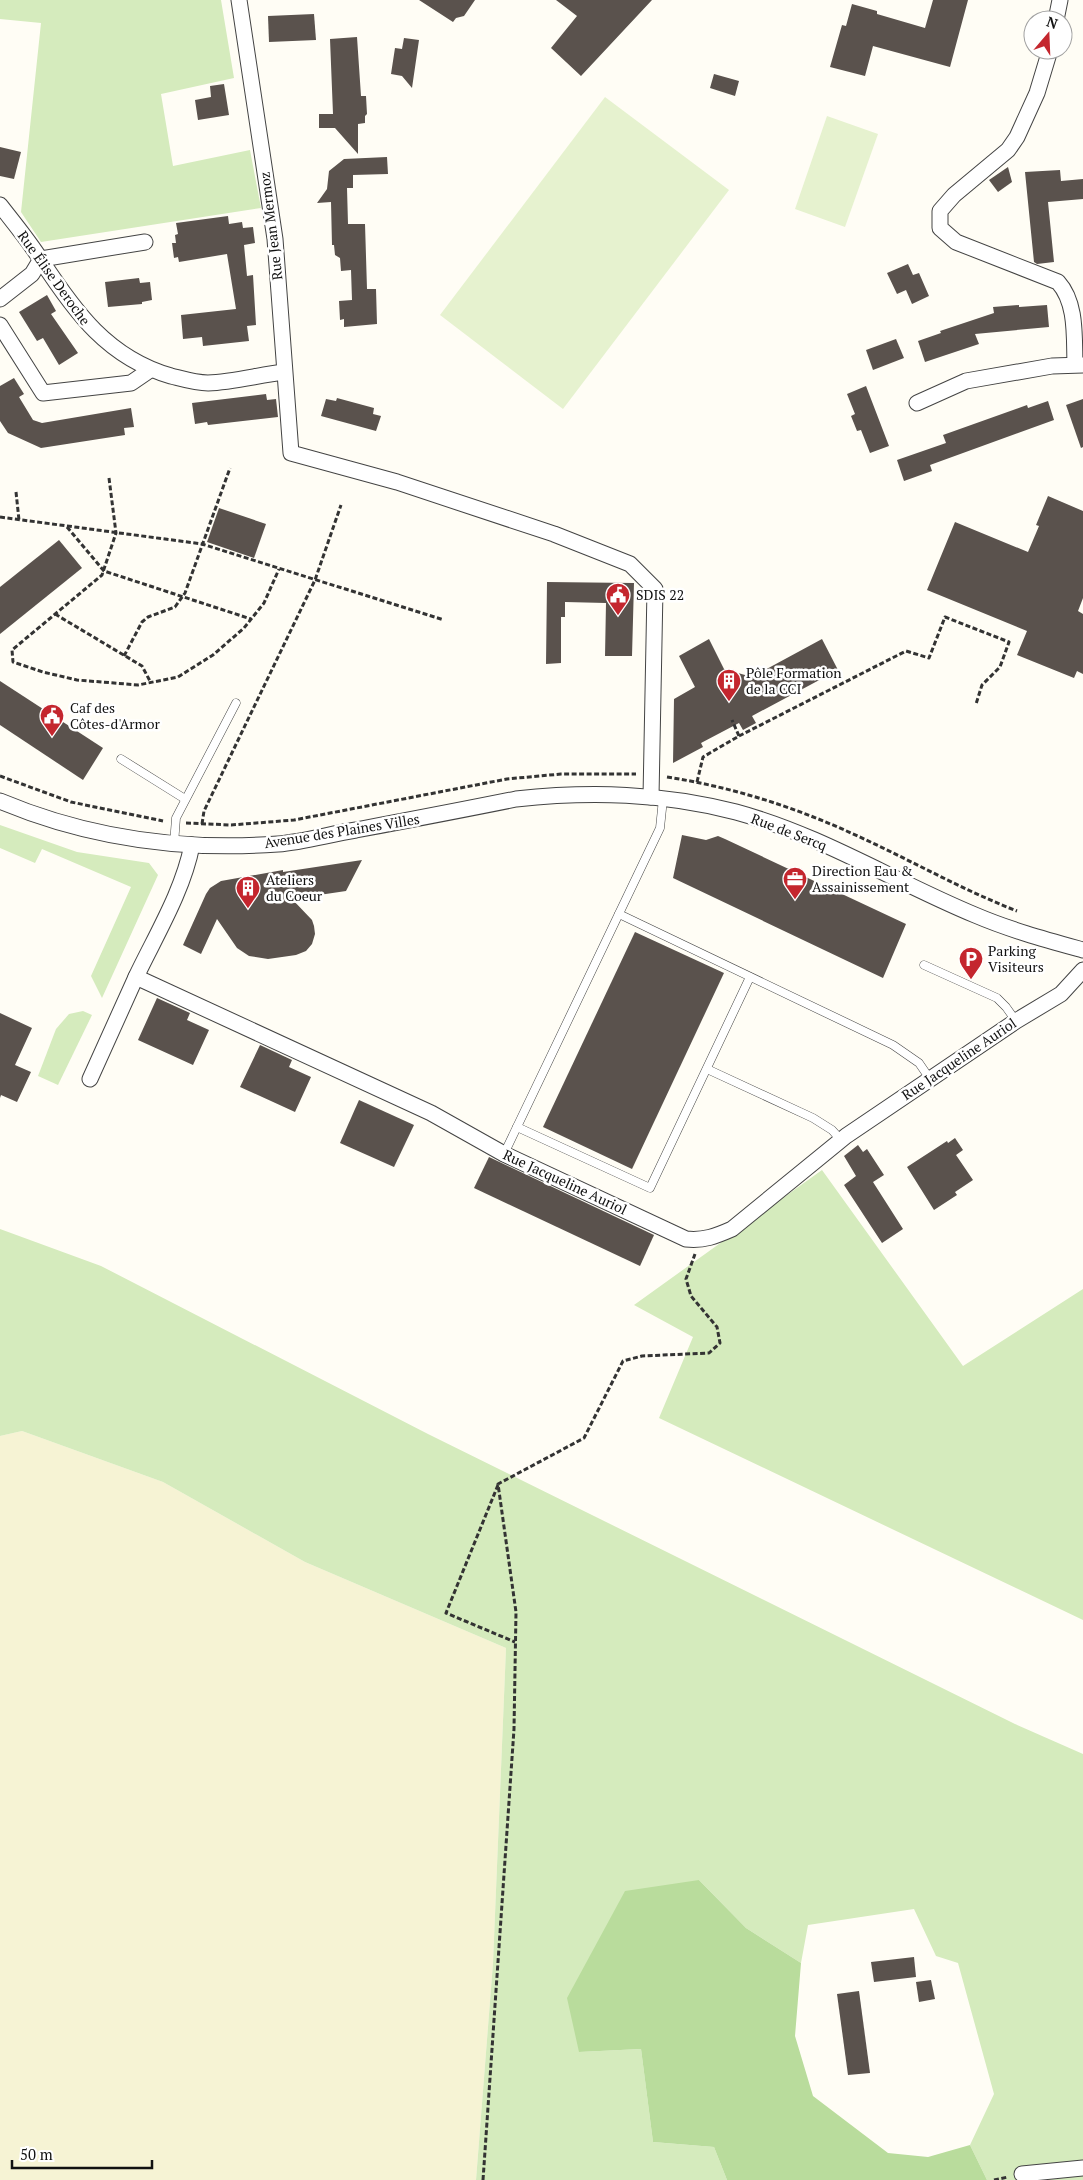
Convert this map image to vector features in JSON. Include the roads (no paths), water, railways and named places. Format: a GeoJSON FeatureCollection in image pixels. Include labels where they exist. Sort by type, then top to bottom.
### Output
{"type":"FeatureCollection","features":[{"type":"Feature","properties":{"kind":"street","name":"Rue Jean Mermoz"},"geometry":{"type":"LineString","coordinates":[[239,0],[275,239],[291,453],[407,485],[554,534],[630,564],[655,589],[657,798]]}},
{"type":"Feature","properties":{"kind":"street"},"geometry":{"type":"LineString","coordinates":[[917,403],[966,381],[1052,366],[1079,364],[1070,304],[1066,291],[1058,282],[956,242],[940,228],[940,211],[954,195],[1008,150],[1017,137],[1037,93],[1047,60]]}},
{"type":"Feature","properties":{"kind":"street","name":"Rue Élise Deroche"},"geometry":{"type":"LineString","coordinates":[[0,205],[41,260],[52,279],[90,327],[117,351],[150,370],[208,383],[284,372]]}},
{"type":"Feature","properties":{"kind":"street"},"geometry":{"type":"LineString","coordinates":[[0,299],[32,274],[41,260],[145,242]]}},
{"type":"Feature","properties":{"kind":"street"},"geometry":{"type":"LineString","coordinates":[[0,325],[43,393],[131,383],[150,370]]}},
{"type":"Feature","properties":{"kind":"street","name":"Rue de Sercq"},"geometry":{"type":"LineString","coordinates":[[538,796],[577,793],[657,798],[693,802],[738,813],[827,846],[974,915],[1034,936],[1083,950]]}},
{"type":"Feature","properties":{"kind":"street","name":"Avenue des Plaines Villes"},"geometry":{"type":"LineString","coordinates":[[0,801],[32,814],[100,833],[192,845],[280,843],[538,796]]}},
{"type":"Feature","properties":{"kind":"street"},"geometry":{"type":"LineString","coordinates":[[90,1079],[181,882],[188,864],[192,845]]}},
{"type":"Feature","properties":{"kind":"street","name":"Rue Jacqueline Auriol"},"geometry":{"type":"LineString","coordinates":[[136,977],[431,1113],[504,1154],[686,1239],[700,1240],[717,1236],[732,1229],[841,1140],[1016,1020],[1061,994],[1083,970]]}},
{"type":"Feature","properties":{"kind":"street"},"geometry":{"type":"LineString","coordinates":[[1022,2174],[1083,2168]]}},
{"type":"Feature","properties":{"kind":"lane"},"geometry":{"type":"LineString","coordinates":[[174,844],[176,818],[236,703]]}},
{"type":"Feature","properties":{"kind":"lane"},"geometry":{"type":"LineString","coordinates":[[120,759],[185,799]]}},
{"type":"Feature","properties":{"kind":"lane"},"geometry":{"type":"LineString","coordinates":[[504,1154],[660,828],[657,798]]}},
{"type":"Feature","properties":{"kind":"lane"},"geometry":{"type":"LineString","coordinates":[[618,914],[893,1045],[919,1063],[930,1079]]}},
{"type":"Feature","properties":{"kind":"lane"},"geometry":{"type":"LineString","coordinates":[[924,964],[997,998],[1016,1020]]}},
{"type":"Feature","properties":{"kind":"lane"},"geometry":{"type":"LineString","coordinates":[[517,1126],[650,1188],[750,977]]}},
{"type":"Feature","properties":{"kind":"lane"},"geometry":{"type":"LineString","coordinates":[[707,1069],[813,1118],[832,1130],[841,1140]]}},
{"type":"Feature","properties":{"kind":"place","name":"SDIS 22"},"geometry":{"type":"Point","coordinates":[618,616]}},
{"type":"Feature","properties":{"kind":"place","name":"Pôle Formation de la CCI"},"geometry":{"type":"Point","coordinates":[729,702]}},
{"type":"Feature","properties":{"kind":"place","name":"Caf des Côtes-d'Armor"},"geometry":{"type":"Point","coordinates":[52,737]}},
{"type":"Feature","properties":{"kind":"place","name":"Direction Eau & Assainissement"},"geometry":{"type":"Point","coordinates":[795,900]}},
{"type":"Feature","properties":{"kind":"place","name":"Ateliers du Coeur"},"geometry":{"type":"Point","coordinates":[248,909]}},
{"type":"Feature","properties":{"kind":"place","name":"Parking Visiteurs"},"geometry":{"type":"Point","coordinates":[971,980]}}]}
